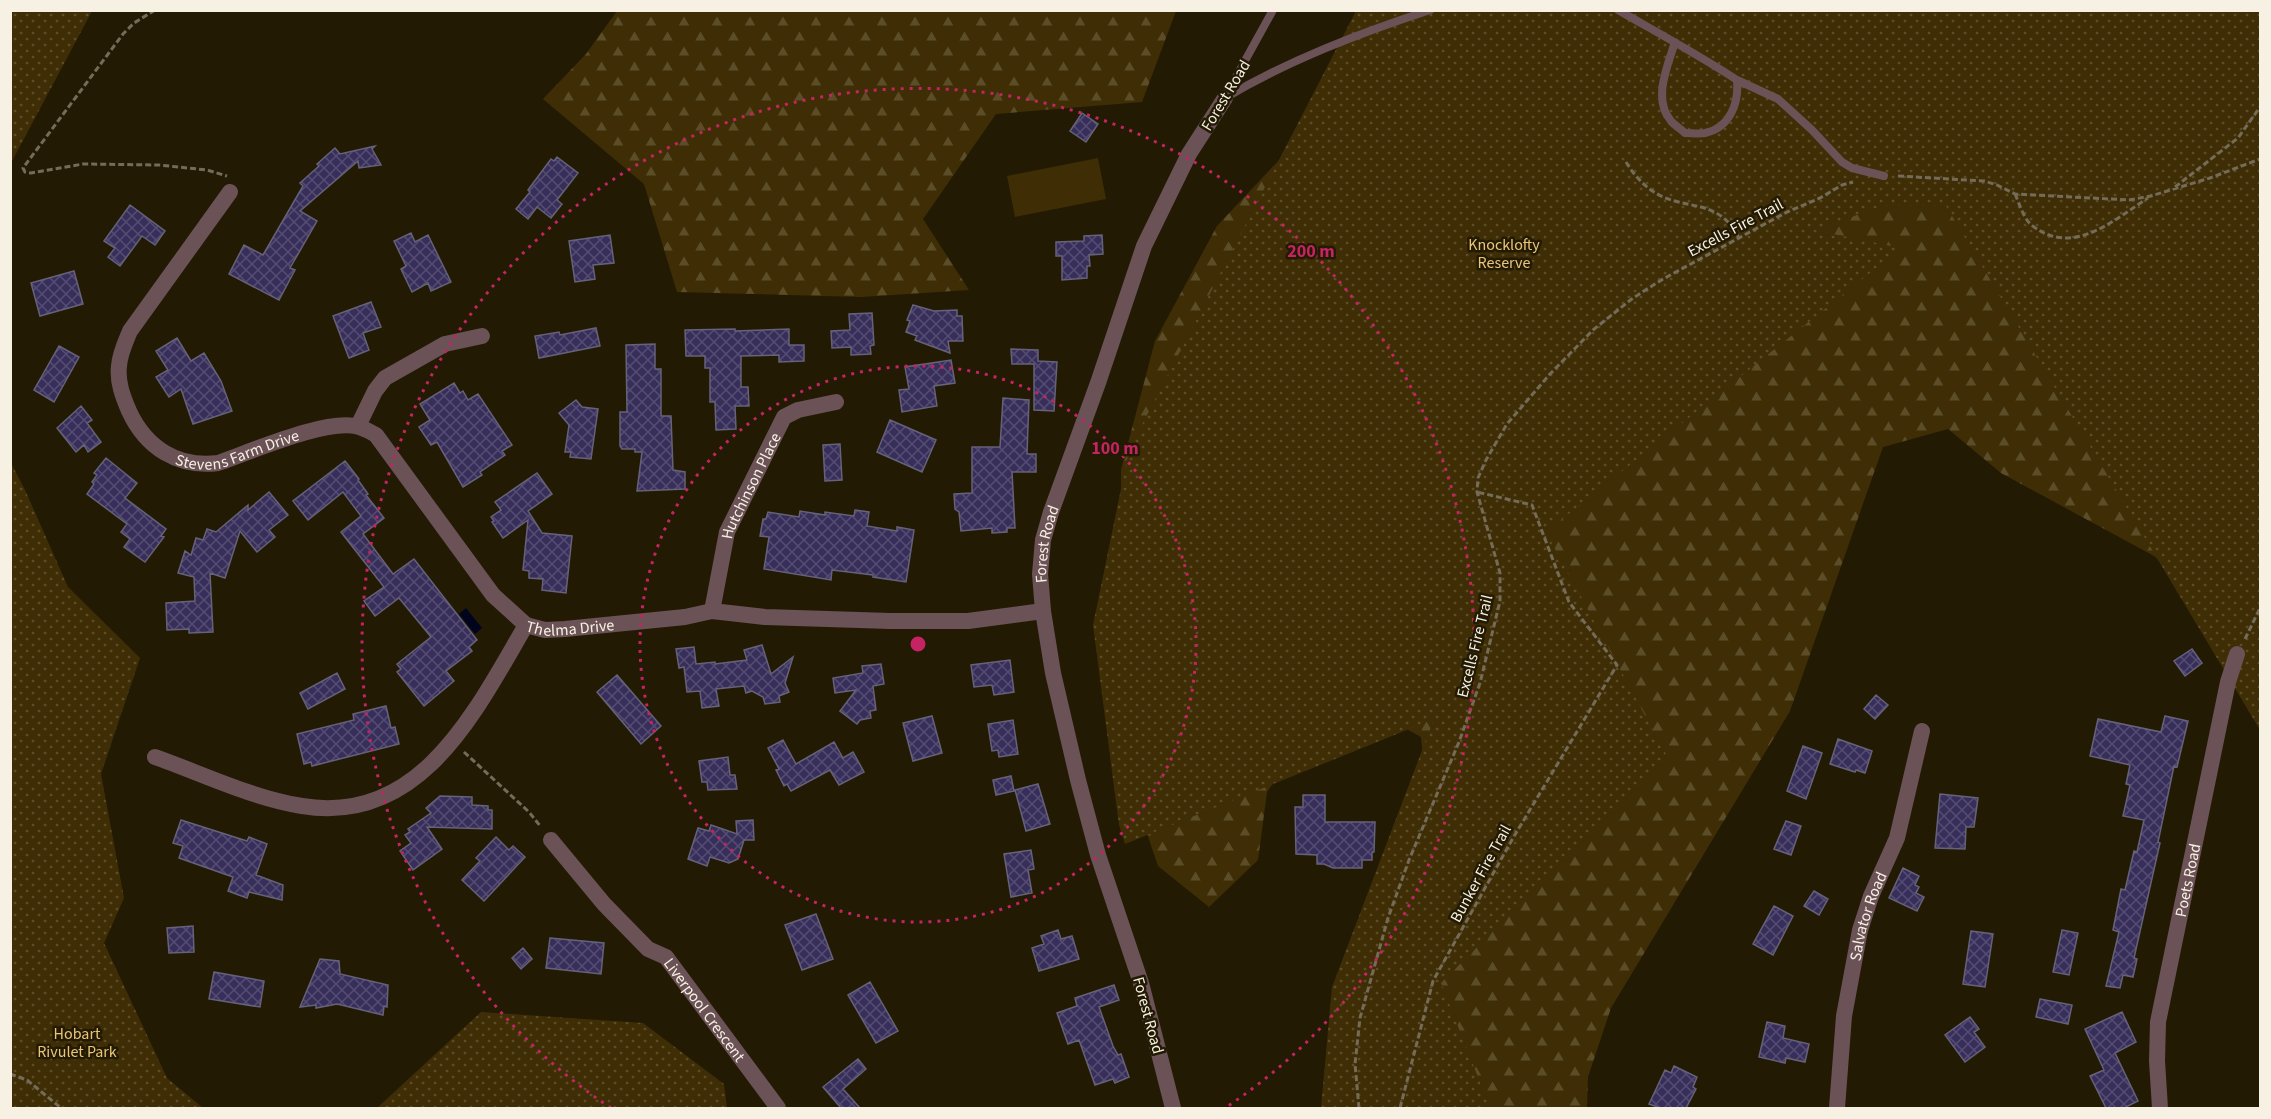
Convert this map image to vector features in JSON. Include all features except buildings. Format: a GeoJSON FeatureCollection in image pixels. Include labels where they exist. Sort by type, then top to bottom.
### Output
{"type":"FeatureCollection","features":[{"type":"Feature","properties":{"kind":"street","name":"Forest Road"},"geometry":{"type":"LineString","coordinates":[[1173,1108],[1141,983],[1098,855],[1078,780],[1053,674],[1040,574],[1043,540],[1144,246],[1189,154],[1225,98]]}},
{"type":"Feature","properties":{"kind":"street","name":"Stevens Farm Drive"},"geometry":{"type":"LineString","coordinates":[[230,192],[130,331],[122,350],[118,368],[120,388],[136,427],[162,452],[176,459],[203,465],[218,463],[317,429],[340,425],[358,426]]}},
{"type":"Feature","properties":{"kind":"street"},"geometry":{"type":"LineString","coordinates":[[482,336],[445,344],[385,378],[375,391],[358,426],[376,435],[387,448],[493,595],[526,625]]}},
{"type":"Feature","properties":{"kind":"street","name":"Hutchinson Place"},"geometry":{"type":"LineString","coordinates":[[712,611],[727,532],[784,417],[798,410],[836,402]]}},
{"type":"Feature","properties":{"kind":"street","name":"Thelma Drive"},"geometry":{"type":"LineString","coordinates":[[155,757],[269,798],[304,807],[344,807],[373,802],[407,785],[433,764],[500,673],[526,625],[545,630],[565,629],[685,617],[712,611],[776,618],[968,621],[1043,611]]}},
{"type":"Feature","properties":{"kind":"street","name":"Poets Road"},"geometry":{"type":"LineString","coordinates":[[2160,1108],[2157,1061],[2158,1022],[2228,682],[2237,654]]}},
{"type":"Feature","properties":{"kind":"street","name":"Salvator Road"},"geometry":{"type":"LineString","coordinates":[[1837,1108],[1844,1016],[1860,930],[1871,896],[1897,838],[1922,730]]}},
{"type":"Feature","properties":{"kind":"street","name":"Liverpool Crescent"},"geometry":{"type":"LineString","coordinates":[[551,840],[604,904],[648,949],[666,957],[778,1108]]}},
{"type":"Feature","properties":{"kind":"lane","name":"Forest Road"},"geometry":{"type":"LineString","coordinates":[[1225,98],[1273,10]]}},
{"type":"Feature","properties":{"kind":"lane"},"geometry":{"type":"LineString","coordinates":[[1225,98],[1252,82],[1287,66],[1391,23],[1430,10]]}},
{"type":"Feature","properties":{"kind":"lane"},"geometry":{"type":"LineString","coordinates":[[1618,10],[1737,80],[1778,99],[1842,162],[1852,168],[1884,176]]}},
{"type":"Feature","properties":{"kind":"lane"},"geometry":{"type":"LineString","coordinates":[[1675,42],[1662,82],[1662,98],[1669,120],[1685,133],[1706,133],[1721,125],[1734,111],[1738,93],[1737,80]]}},
{"type":"Feature","properties":{"kind":"path"},"geometry":{"type":"LineString","coordinates":[[155,10],[134,23],[123,34],[23,168],[25,172],[31,173],[82,164],[159,165],[207,170],[227,176],[232,187],[230,192]]}},
{"type":"Feature","properties":{"kind":"path"},"geometry":{"type":"LineString","coordinates":[[2174,188],[2238,138],[2260,107]]}},
{"type":"Feature","properties":{"kind":"path"},"geometry":{"type":"LineString","coordinates":[[2151,196],[2089,235],[2073,238],[2052,237],[2038,230],[2028,221],[2015,194],[2129,200],[2151,196],[2210,178],[2260,159]]}},
{"type":"Feature","properties":{"kind":"path"},"geometry":{"type":"LineString","coordinates":[[1626,162],[1651,190],[1724,216],[1739,238]]}},
{"type":"Feature","properties":{"kind":"path","name":"Excells Fire Trail"},"geometry":{"type":"LineString","coordinates":[[1359,1108],[1355,1064],[1359,1027],[1388,918],[1409,860],[1459,742],[1480,683],[1500,601],[1500,573],[1477,492],[1478,478],[1507,424],[1550,374],[1593,330],[1643,292],[1739,238],[1842,185],[1884,176],[1984,181],[2015,194]]}},
{"type":"Feature","properties":{"kind":"path","name":"Bunker Fire Trail"},"geometry":{"type":"LineString","coordinates":[[1400,1108],[1433,981],[1513,838],[1617,665],[1569,602],[1532,505],[1477,492]]}},
{"type":"Feature","properties":{"kind":"path"},"geometry":{"type":"LineString","coordinates":[[2237,654],[2260,608]]}},
{"type":"Feature","properties":{"kind":"path"},"geometry":{"type":"LineString","coordinates":[[452,741],[529,812],[551,840]]}},
{"type":"Feature","properties":{"kind":"path"},"geometry":{"type":"LineString","coordinates":[[10,1074],[27,1080],[61,1108]]}},
{"type":"Feature","properties":{"kind":"green space"},"geometry":{"type":"Polygon","coordinates":[[[10,11],[92,11],[11,163],[10,11]]]}},
{"type":"Feature","properties":{"kind":"green space"},"geometry":{"type":"Polygon","coordinates":[[[617,11],[1176,11],[1142,102],[996,114],[923,219],[969,290],[861,297],[677,292],[644,184],[543,99],[586,54],[617,11]]]}},
{"type":"Feature","properties":{"kind":"green space","name":"Knocklofty Reserve"},"geometry":{"type":"Polygon","coordinates":[[[1356,11],[2260,11],[2260,730],[1946,206],[1883,206],[1814,230],[1901,248],[1546,532],[1668,758],[1441,983],[1490,1108],[1321,1108],[1332,987],[1434,719],[1125,844],[1119,825],[1093,625],[1129,450],[1356,11]]]}},
{"type":"Feature","properties":{"kind":"green space","name":"Knocklofty Reserve"},"geometry":{"type":"Polygon","coordinates":[[[2260,11],[2260,650],[2154,556],[2001,473],[1948,429],[1883,447],[1790,711],[1611,1008],[1588,1077],[1587,1108],[1355,1108],[1428,808],[1421,737],[1362,704],[1305,738],[1267,792],[1258,860],[1209,907],[1158,866],[1136,801],[1121,668],[1121,470],[1155,341],[1217,226],[1408,23],[2260,11]]]}},
{"type":"Feature","properties":{"kind":"green space"},"geometry":{"type":"Polygon","coordinates":[[[1098,158],[1106,199],[1015,217],[1007,176],[1098,158]]]}},
{"type":"Feature","properties":{"kind":"green space","name":"Hobart Rivulet Park"},"geometry":{"type":"Polygon","coordinates":[[[11,463],[68,587],[140,658],[101,774],[124,898],[104,943],[167,1078],[203,1108],[11,1108],[11,463]]]}},
{"type":"Feature","properties":{"kind":"green space"},"geometry":{"type":"Polygon","coordinates":[[[481,1012],[643,1023],[724,1084],[727,1108],[377,1108],[481,1012]]]}},
{"type":"Feature","properties":{"kind":"water"},"geometry":{"type":"Polygon","coordinates":[[[466,608],[482,628],[475,634],[459,614],[466,608]]]}}]}
